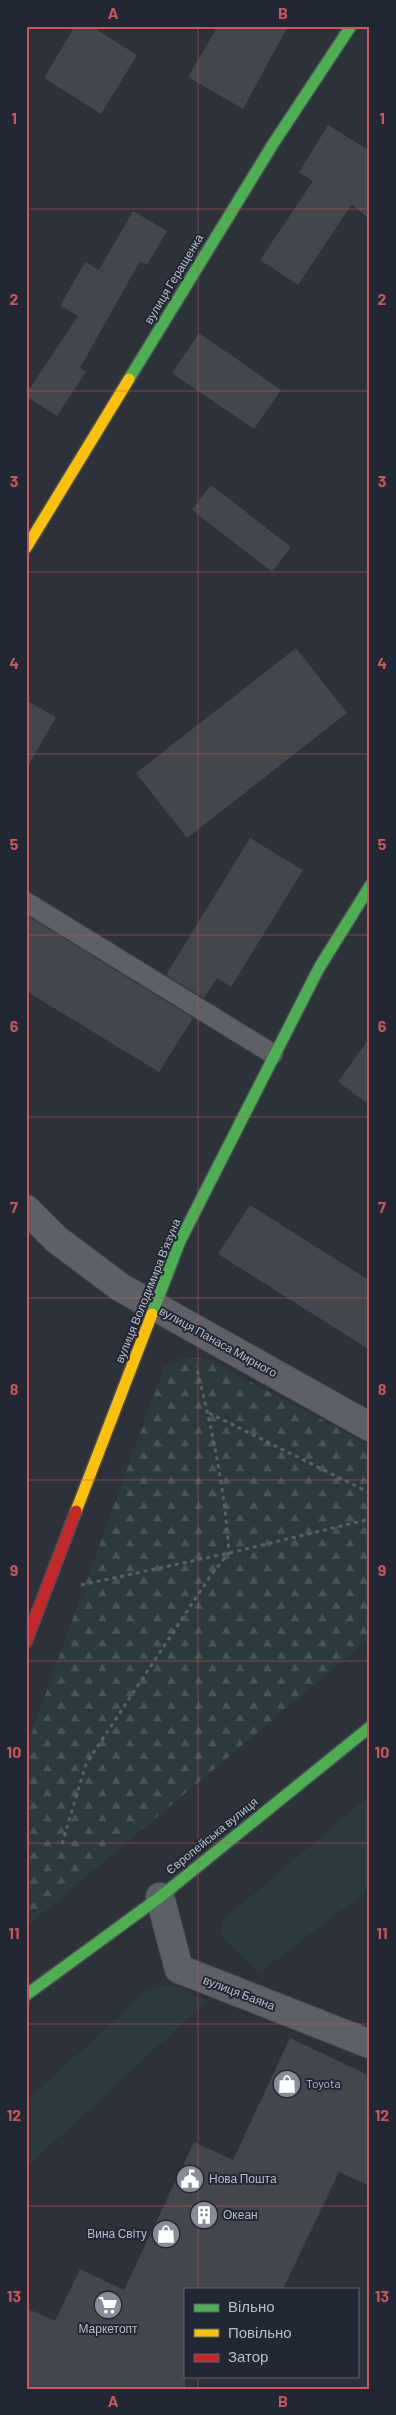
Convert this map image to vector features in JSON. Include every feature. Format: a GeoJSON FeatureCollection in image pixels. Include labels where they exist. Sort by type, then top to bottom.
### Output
{"type":"FeatureCollection","features":[{"type":"Feature","properties":{"kind":"main road","name":"вулиця Геращенка"},"geometry":{"type":"LineString","coordinates":[[26,548],[272,144],[351,26]]}},
{"type":"Feature","properties":{"kind":"main road","name":"вулиця Володимира В'язуна"},"geometry":{"type":"LineString","coordinates":[[26,1642],[180,1241],[319,968],[370,886]]}},
{"type":"Feature","properties":{"kind":"main road","name":"Європейська вулиця"},"geometry":{"type":"LineString","coordinates":[[26,1995],[160,1897],[370,1727]]}},
{"type":"Feature","properties":{"kind":"main road","name":"Європейська вулиця"},"geometry":{"type":"LineString","coordinates":[[26,2010],[70,1964]]}},
{"type":"Feature","properties":{"kind":"street","name":"вулиця Панаса Мирного"},"geometry":{"type":"LineString","coordinates":[[26,1209],[56,1240],[120,1287],[370,1427]]}},
{"type":"Feature","properties":{"kind":"street","name":"вулиця Баяна"},"geometry":{"type":"LineString","coordinates":[[160,1897],[179,1970],[370,2044]]}},
{"type":"Feature","properties":{"kind":"lane"},"geometry":{"type":"LineString","coordinates":[[26,902],[274,1054]]}},
{"type":"Feature","properties":{"kind":"path"},"geometry":{"type":"LineString","coordinates":[[62,1844],[86,1764],[211,1575],[229,1553],[227,1512],[208,1413],[184,1323]]}},
{"type":"Feature","properties":{"kind":"path"},"geometry":{"type":"LineString","coordinates":[[208,1413],[370,1493]]}},
{"type":"Feature","properties":{"kind":"path"},"geometry":{"type":"LineString","coordinates":[[45,1593],[201,1557],[229,1553],[370,1519]]}},
{"type":"Feature","properties":{"kind":"green space"},"geometry":{"type":"Polygon","coordinates":[[[184,1357],[207,1359],[370,1445],[370,1638],[26,1927],[26,1748],[164,1367],[184,1357]]]}},
{"type":"Feature","properties":{"kind":"green space"},"geometry":{"type":"Polygon","coordinates":[[[370,1795],[370,1889],[259,1973],[221,1936],[222,1921],[370,1795]]]}},
{"type":"Feature","properties":{"kind":"green space"},"geometry":{"type":"Polygon","coordinates":[[[173,1985],[207,2001],[26,2168],[26,2102],[142,1994],[157,1986],[173,1985]]]}},
{"type":"Feature","properties":{"kind":"building"},"geometry":{"type":"Polygon","coordinates":[[[75,26],[91,26],[137,55],[101,114],[44,78],[75,26]]]}},
{"type":"Feature","properties":{"kind":"building"},"geometry":{"type":"Polygon","coordinates":[[[218,26],[288,26],[243,109],[188,77],[218,26]]]}},
{"type":"Feature","properties":{"kind":"building"},"geometry":{"type":"Polygon","coordinates":[[[328,125],[370,151],[370,220],[352,204],[298,285],[260,260],[313,181],[299,172],[328,125]]]}},
{"type":"Feature","properties":{"kind":"building"},"geometry":{"type":"Polygon","coordinates":[[[133,211],[167,231],[147,265],[140,261],[80,368],[86,372],[57,416],[26,396],[26,394],[78,316],[60,306],[85,262],[99,270],[133,211]]]}},
{"type":"Feature","properties":{"kind":"building"},"geometry":{"type":"Polygon","coordinates":[[[199,333],[281,390],[254,429],[172,373],[199,333]]]}},
{"type":"Feature","properties":{"kind":"building"},"geometry":{"type":"Polygon","coordinates":[[[211,485],[291,547],[272,572],[192,510],[211,485]]]}},
{"type":"Feature","properties":{"kind":"building"},"geometry":{"type":"Polygon","coordinates":[[[296,648],[347,713],[187,838],[136,773],[296,648]]]}},
{"type":"Feature","properties":{"kind":"building"},"geometry":{"type":"Polygon","coordinates":[[[26,700],[56,717],[26,770],[26,700]]]}},
{"type":"Feature","properties":{"kind":"building"},"geometry":{"type":"Polygon","coordinates":[[[250,838],[303,870],[231,987],[217,978],[204,998],[166,975],[250,838]]]}},
{"type":"Feature","properties":{"kind":"building"},"geometry":{"type":"Polygon","coordinates":[[[26,915],[193,1018],[159,1072],[26,991],[26,915]]]}},
{"type":"Feature","properties":{"kind":"building"},"geometry":{"type":"Polygon","coordinates":[[[370,1037],[370,1105],[338,1082],[370,1037]]]}},
{"type":"Feature","properties":{"kind":"building"},"geometry":{"type":"Polygon","coordinates":[[[250,1205],[370,1281],[370,1350],[218,1254],[250,1205]]]}},
{"type":"Feature","properties":{"kind":"building","name":"Океан"},"geometry":{"type":"Polygon","coordinates":[[[290,2038],[370,2076],[370,2186],[339,2172],[283,2288],[184,2288],[185,2389],[26,2389],[26,2308],[55,2321],[80,2269],[124,2290],[194,2142],[233,2160],[290,2038]]]}},
{"type":"Feature","properties":{"kind":"traffic: fast"},"geometry":{"type":"LineString","coordinates":[[129,379],[273,144],[351,26]]}},
{"type":"Feature","properties":{"kind":"traffic: fast"},"geometry":{"type":"LineString","coordinates":[[152,1314],[180,1241],[319,968],[370,886]]}},
{"type":"Feature","properties":{"kind":"traffic: fast"},"geometry":{"type":"LineString","coordinates":[[26,1995],[160,1897],[370,1727]]}},
{"type":"Feature","properties":{"kind":"traffic: slow"},"geometry":{"type":"LineString","coordinates":[[26,548],[129,379]]}},
{"type":"Feature","properties":{"kind":"traffic: slow"},"geometry":{"type":"LineString","coordinates":[[76,1511],[152,1314]]}},
{"type":"Feature","properties":{"kind":"traffic: jam"},"geometry":{"type":"LineString","coordinates":[[26,1642],[76,1511]]}},
{"type":"Feature","properties":{"kind":"place","name":"Toyota"},"geometry":{"type":"Point","coordinates":[287,2084]}},
{"type":"Feature","properties":{"kind":"place","name":"Нова Пошта"},"geometry":{"type":"Point","coordinates":[190,2179]}},
{"type":"Feature","properties":{"kind":"place","name":"Океан"},"geometry":{"type":"Point","coordinates":[204,2215]}},
{"type":"Feature","properties":{"kind":"place","name":"Вина Світу"},"geometry":{"type":"Point","coordinates":[166,2234]}},
{"type":"Feature","properties":{"kind":"place","name":"Маркетопт"},"geometry":{"type":"Point","coordinates":[108,2305]}}]}
